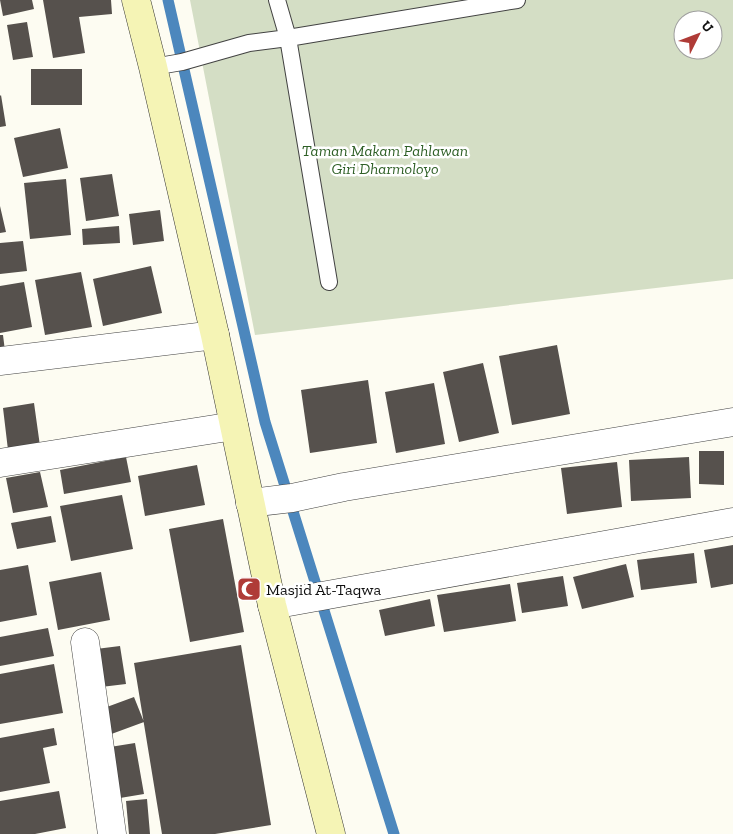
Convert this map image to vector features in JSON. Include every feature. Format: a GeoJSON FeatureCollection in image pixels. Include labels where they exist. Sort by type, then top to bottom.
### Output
{"type":"FeatureCollection","features":[{"type":"Feature","properties":{"kind":"street"},"geometry":{"type":"LineString","coordinates":[[136,0],[215,335],[272,605],[331,834]]}},
{"type":"Feature","properties":{"kind":"street"},"geometry":{"type":"LineString","coordinates":[[0,361],[215,335]]}},
{"type":"Feature","properties":{"kind":"street"},"geometry":{"type":"LineString","coordinates":[[250,503],[292,498],[344,487],[733,422]]}},
{"type":"Feature","properties":{"kind":"street"},"geometry":{"type":"LineString","coordinates":[[0,463],[234,426]]}},
{"type":"Feature","properties":{"kind":"street"},"geometry":{"type":"LineString","coordinates":[[272,605],[733,522]]}},
{"type":"Feature","properties":{"kind":"street"},"geometry":{"type":"LineString","coordinates":[[85,642],[112,834]]}},
{"type":"Feature","properties":{"kind":"lane"},"geometry":{"type":"LineString","coordinates":[[277,0],[288,38],[329,282]]}},
{"type":"Feature","properties":{"kind":"lane"},"geometry":{"type":"LineString","coordinates":[[153,67],[182,62],[249,44],[517,0]]}},
{"type":"Feature","properties":{"kind":"green space","name":"Taman Makam Pahlawan Giri Dharmoloyo"},"geometry":{"type":"Polygon","coordinates":[[[190,0],[733,0],[733,279],[255,335],[190,0]]]}},
{"type":"Feature","properties":{"kind":"building"},"geometry":{"type":"Polygon","coordinates":[[[0,0],[32,0],[34,9],[3,16],[0,0]]]}},
{"type":"Feature","properties":{"kind":"building"},"geometry":{"type":"Polygon","coordinates":[[[43,0],[111,0],[112,14],[79,17],[85,53],[53,58],[43,0]]]}},
{"type":"Feature","properties":{"kind":"building"},"geometry":{"type":"Polygon","coordinates":[[[27,22],[33,57],[13,60],[7,25],[27,22]]]}},
{"type":"Feature","properties":{"kind":"building"},"geometry":{"type":"Polygon","coordinates":[[[31,69],[82,69],[82,105],[31,105],[31,69]]]}},
{"type":"Feature","properties":{"kind":"building"},"geometry":{"type":"Polygon","coordinates":[[[0,96],[6,126],[0,127],[0,96]]]}},
{"type":"Feature","properties":{"kind":"building"},"geometry":{"type":"Polygon","coordinates":[[[60,128],[68,168],[23,177],[14,138],[60,128]]]}},
{"type":"Feature","properties":{"kind":"building"},"geometry":{"type":"Polygon","coordinates":[[[112,174],[119,216],[86,221],[80,178],[112,174]]]}},
{"type":"Feature","properties":{"kind":"building"},"geometry":{"type":"Polygon","coordinates":[[[66,179],[71,235],[30,239],[24,183],[66,179]]]}},
{"type":"Feature","properties":{"kind":"building"},"geometry":{"type":"Polygon","coordinates":[[[0,206],[6,232],[0,233],[0,206]]]}},
{"type":"Feature","properties":{"kind":"building"},"geometry":{"type":"Polygon","coordinates":[[[160,210],[164,241],[133,245],[129,214],[160,210]]]}},
{"type":"Feature","properties":{"kind":"building"},"geometry":{"type":"Polygon","coordinates":[[[119,226],[120,243],[83,245],[82,229],[119,226]]]}},
{"type":"Feature","properties":{"kind":"building"},"geometry":{"type":"Polygon","coordinates":[[[23,241],[27,271],[0,274],[0,243],[23,241]]]}},
{"type":"Feature","properties":{"kind":"building"},"geometry":{"type":"Polygon","coordinates":[[[151,266],[162,313],[103,326],[93,279],[151,266]]]}},
{"type":"Feature","properties":{"kind":"building"},"geometry":{"type":"Polygon","coordinates":[[[81,272],[92,327],[45,335],[35,280],[81,272]]]}},
{"type":"Feature","properties":{"kind":"building"},"geometry":{"type":"Polygon","coordinates":[[[24,282],[32,327],[0,333],[0,286],[24,282]]]}},
{"type":"Feature","properties":{"kind":"building"},"geometry":{"type":"Polygon","coordinates":[[[0,335],[3,335],[6,359],[0,359],[0,335]]]}},
{"type":"Feature","properties":{"kind":"building"},"geometry":{"type":"Polygon","coordinates":[[[557,345],[570,414],[512,425],[499,356],[557,345]]]}},
{"type":"Feature","properties":{"kind":"building"},"geometry":{"type":"Polygon","coordinates":[[[483,363],[499,433],[459,442],[443,372],[483,363]]]}},
{"type":"Feature","properties":{"kind":"building"},"geometry":{"type":"Polygon","coordinates":[[[368,380],[377,443],[310,453],[301,390],[368,380]]]}},
{"type":"Feature","properties":{"kind":"building"},"geometry":{"type":"Polygon","coordinates":[[[434,383],[445,444],[396,453],[385,392],[434,383]]]}},
{"type":"Feature","properties":{"kind":"building"},"geometry":{"type":"Polygon","coordinates":[[[34,403],[40,446],[8,450],[3,408],[34,403]]]}},
{"type":"Feature","properties":{"kind":"building"},"geometry":{"type":"Polygon","coordinates":[[[699,451],[724,451],[724,485],[699,484],[699,451]]]}},
{"type":"Feature","properties":{"kind":"building"},"geometry":{"type":"Polygon","coordinates":[[[126,457],[131,482],[64,494],[60,470],[126,457]]]}},
{"type":"Feature","properties":{"kind":"building"},"geometry":{"type":"Polygon","coordinates":[[[689,457],[691,498],[631,501],[629,460],[689,457]]]}},
{"type":"Feature","properties":{"kind":"building"},"geometry":{"type":"Polygon","coordinates":[[[617,462],[622,507],[567,514],[561,468],[617,462]]]}},
{"type":"Feature","properties":{"kind":"building"},"geometry":{"type":"Polygon","coordinates":[[[197,465],[205,505],[145,516],[138,476],[197,465]]]}},
{"type":"Feature","properties":{"kind":"building"},"geometry":{"type":"Polygon","coordinates":[[[40,472],[48,507],[13,513],[6,478],[40,472]]]}},
{"type":"Feature","properties":{"kind":"building"},"geometry":{"type":"Polygon","coordinates":[[[122,495],[133,549],[71,561],[60,506],[122,495]]]}},
{"type":"Feature","properties":{"kind":"building"},"geometry":{"type":"Polygon","coordinates":[[[51,516],[56,542],[17,549],[11,523],[51,516]]]}},
{"type":"Feature","properties":{"kind":"building"},"geometry":{"type":"Polygon","coordinates":[[[223,519],[244,632],[190,642],[169,529],[223,519]]]}},
{"type":"Feature","properties":{"kind":"building"},"geometry":{"type":"Polygon","coordinates":[[[733,545],[733,584],[711,588],[704,550],[733,545]]]}},
{"type":"Feature","properties":{"kind":"building"},"geometry":{"type":"Polygon","coordinates":[[[694,553],[697,583],[641,590],[637,560],[694,553]]]}},
{"type":"Feature","properties":{"kind":"building"},"geometry":{"type":"Polygon","coordinates":[[[626,564],[634,597],[582,609],[573,577],[626,564]]]}},
{"type":"Feature","properties":{"kind":"building"},"geometry":{"type":"Polygon","coordinates":[[[28,565],[37,615],[0,622],[0,570],[28,565]]]}},
{"type":"Feature","properties":{"kind":"building"},"geometry":{"type":"Polygon","coordinates":[[[101,572],[110,620],[58,630],[49,582],[101,572]]]}},
{"type":"Feature","properties":{"kind":"building"},"geometry":{"type":"Polygon","coordinates":[[[563,576],[568,606],[522,613],[517,583],[563,576]]]}},
{"type":"Feature","properties":{"kind":"building"},"geometry":{"type":"Polygon","coordinates":[[[510,584],[516,621],[444,632],[437,595],[510,584]]]}},
{"type":"Feature","properties":{"kind":"building"},"geometry":{"type":"Polygon","coordinates":[[[430,599],[435,626],[385,636],[379,610],[430,599]]]}},
{"type":"Feature","properties":{"kind":"building"},"geometry":{"type":"Polygon","coordinates":[[[48,628],[54,656],[0,666],[0,637],[48,628]]]}},
{"type":"Feature","properties":{"kind":"building"},"geometry":{"type":"Polygon","coordinates":[[[241,645],[271,825],[215,834],[162,834],[134,663],[241,645]]]}},
{"type":"Feature","properties":{"kind":"building"},"geometry":{"type":"Polygon","coordinates":[[[120,646],[126,684],[101,687],[96,649],[120,646]]]}},
{"type":"Feature","properties":{"kind":"building"},"geometry":{"type":"Polygon","coordinates":[[[54,664],[63,713],[0,724],[0,674],[54,664]]]}},
{"type":"Feature","properties":{"kind":"building"},"geometry":{"type":"Polygon","coordinates":[[[134,697],[144,722],[106,736],[96,711],[134,697]]]}},
{"type":"Feature","properties":{"kind":"building"},"geometry":{"type":"Polygon","coordinates":[[[54,728],[57,745],[43,748],[50,783],[0,792],[0,738],[54,728]]]}},
{"type":"Feature","properties":{"kind":"building"},"geometry":{"type":"Polygon","coordinates":[[[135,743],[144,794],[120,798],[110,747],[135,743]]]}},
{"type":"Feature","properties":{"kind":"building"},"geometry":{"type":"Polygon","coordinates":[[[59,791],[66,828],[35,834],[0,834],[0,801],[59,791]]]}},
{"type":"Feature","properties":{"kind":"building"},"geometry":{"type":"Polygon","coordinates":[[[147,799],[150,834],[129,834],[126,801],[147,799]]]}},
{"type":"Feature","properties":{"kind":"waterway"},"geometry":{"type":"LineString","coordinates":[[168,0],[265,422],[394,834]]}},
{"type":"Feature","properties":{"kind":"place","name":"Masjid At-Taqwa"},"geometry":{"type":"Point","coordinates":[249,589]}}]}
